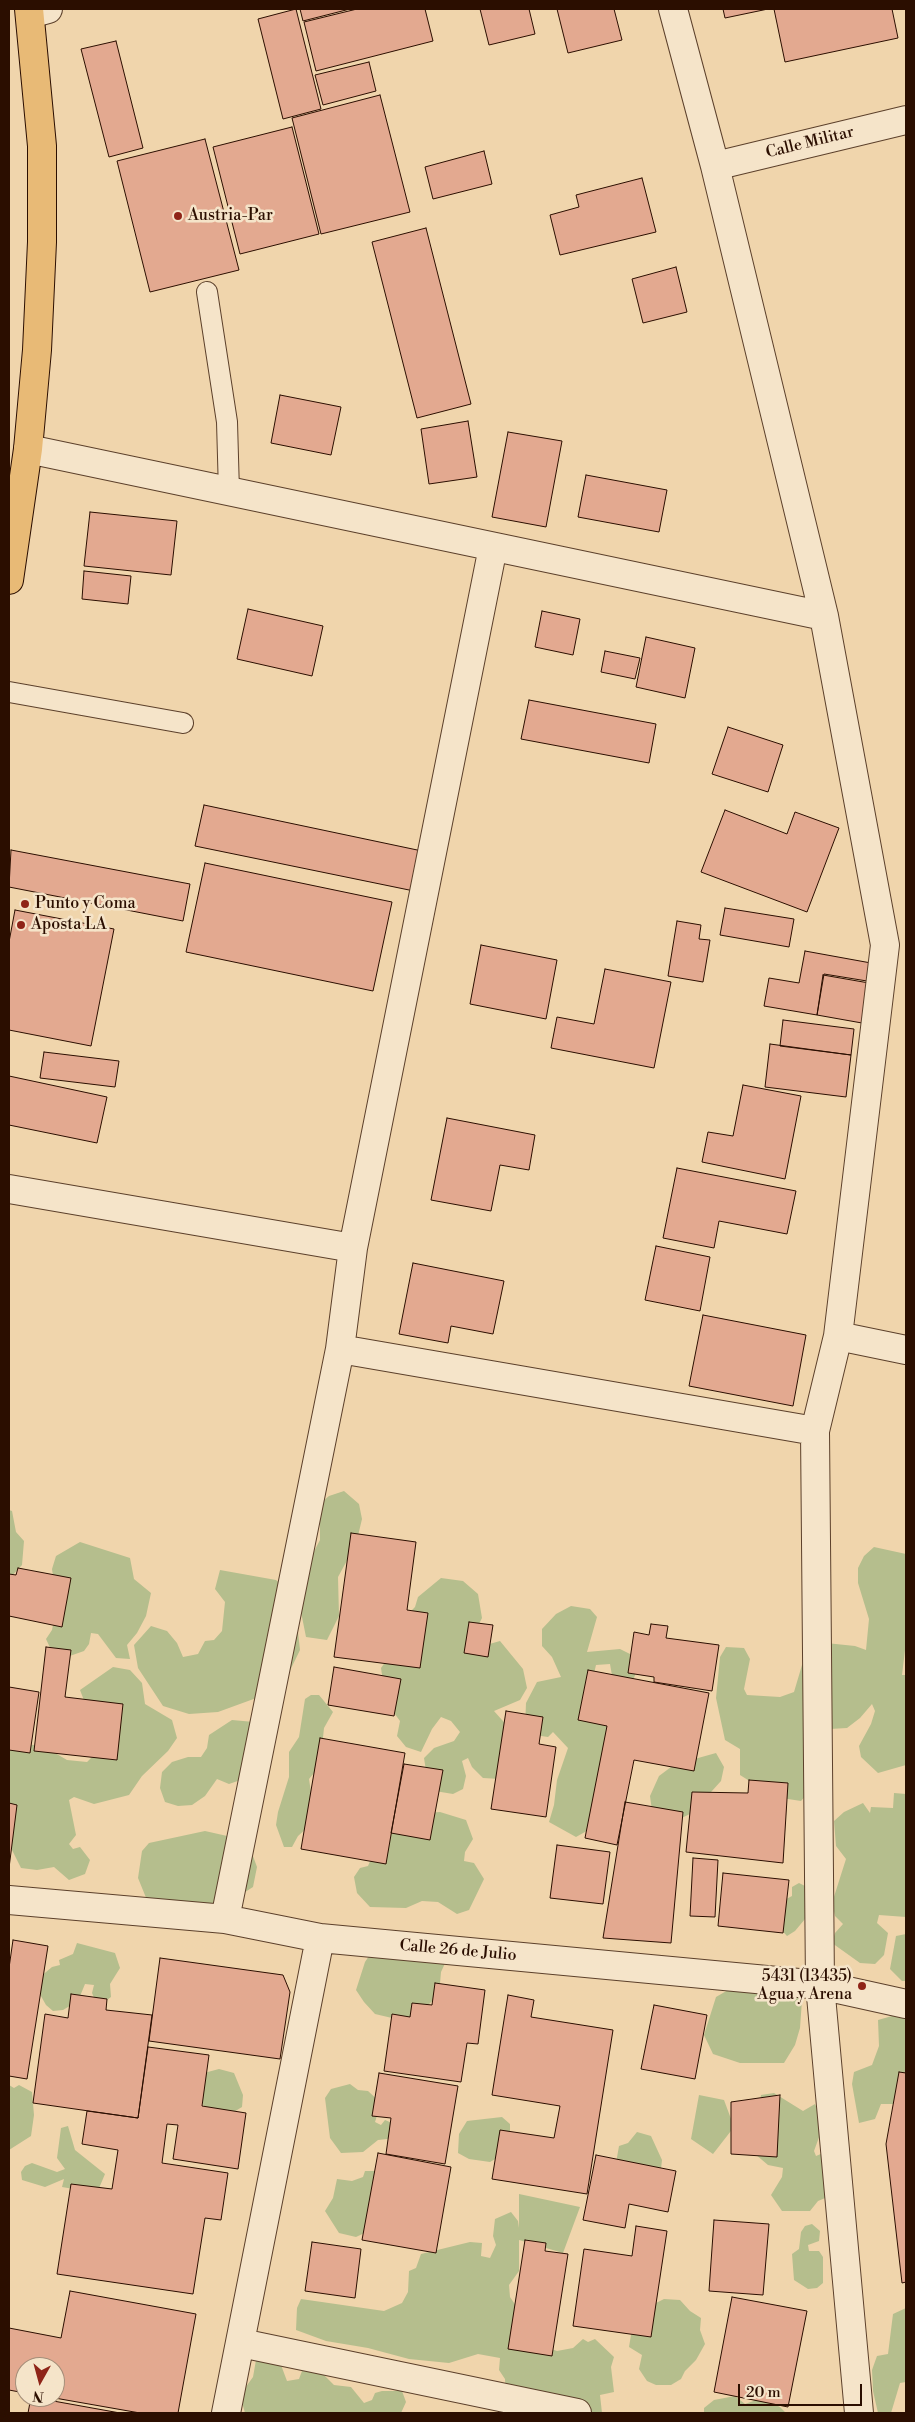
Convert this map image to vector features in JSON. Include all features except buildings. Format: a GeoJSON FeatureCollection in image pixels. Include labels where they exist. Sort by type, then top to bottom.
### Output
{"type":"FeatureCollection","features":[{"type":"Feature","properties":{"kind":"main road"},"geometry":{"type":"LineString","coordinates":[[9,580],[28,449],[37,350],[42,242],[42,146],[36,10]]}},
{"type":"Feature","properties":{"kind":"street"},"geometry":{"type":"LineString","coordinates":[[673,9],[715,166],[824,616],[896,944],[838,1336],[815,1431],[820,1985],[859,2413]]}},
{"type":"Feature","properties":{"kind":"street","name":"Calle Militar"},"geometry":{"type":"LineString","coordinates":[[715,166],[906,120]]}},
{"type":"Feature","properties":{"kind":"street"},"geometry":{"type":"LineString","coordinates":[[28,449],[824,616]]}},
{"type":"Feature","properties":{"kind":"street"},"geometry":{"type":"LineString","coordinates":[[225,1919],[340,1349],[353,1248],[493,547]]}},
{"type":"Feature","properties":{"kind":"street"},"geometry":{"type":"LineString","coordinates":[[9,1189],[353,1248]]}},
{"type":"Feature","properties":{"kind":"street"},"geometry":{"type":"LineString","coordinates":[[838,1336],[906,1350]]}},
{"type":"Feature","properties":{"kind":"street"},"geometry":{"type":"LineString","coordinates":[[340,1349],[815,1431]]}},
{"type":"Feature","properties":{"kind":"street","name":"Calle 26 de Julio"},"geometry":{"type":"LineString","coordinates":[[9,1900],[225,1919],[320,1938],[820,1985],[906,2004]]}},
{"type":"Feature","properties":{"kind":"street"},"geometry":{"type":"LineString","coordinates":[[226,2413],[320,1938]]}},
{"type":"Feature","properties":{"kind":"street"},"geometry":{"type":"LineString","coordinates":[[241,2342],[577,2413]]}},
{"type":"Feature","properties":{"kind":"lane"},"geometry":{"type":"LineString","coordinates":[[207,292],[227,422],[229,492]]}},
{"type":"Feature","properties":{"kind":"lane"},"geometry":{"type":"LineString","coordinates":[[9,692],[183,724]]}},
{"type":"Feature","properties":{"kind":"green space"},"geometry":{"type":"Polygon","coordinates":[[[344,1491],[359,1504],[362,1519],[356,1544],[338,1577],[339,1616],[327,1640],[306,1637],[299,1602],[310,1559],[320,1540],[320,1512],[323,1501],[329,1496],[344,1491]]]}},
{"type":"Feature","properties":{"kind":"green space"},"geometry":{"type":"Polygon","coordinates":[[[9,1510],[12,1511],[16,1532],[24,1541],[22,1565],[9,1579],[9,1510]]]}},
{"type":"Feature","properties":{"kind":"green space"},"geometry":{"type":"Polygon","coordinates":[[[80,1542],[130,1558],[134,1579],[151,1593],[146,1616],[137,1633],[127,1645],[130,1659],[116,1658],[98,1634],[91,1633],[89,1644],[84,1651],[64,1658],[53,1654],[46,1639],[52,1630],[57,1605],[52,1569],[56,1556],[80,1542]]]}},
{"type":"Feature","properties":{"kind":"green space"},"geometry":{"type":"Polygon","coordinates":[[[874,1547],[906,1554],[906,1642],[902,1675],[906,1675],[906,1765],[878,1773],[861,1757],[859,1746],[871,1724],[875,1711],[872,1704],[860,1718],[847,1728],[813,1730],[809,1792],[801,1801],[775,1797],[740,1775],[740,1749],[725,1740],[716,1698],[720,1657],[726,1647],[744,1648],[750,1659],[744,1689],[747,1695],[780,1697],[794,1692],[802,1665],[826,1643],[855,1646],[866,1650],[869,1619],[858,1583],[858,1568],[864,1556],[874,1547]]]}},
{"type":"Feature","properties":{"kind":"green space"},"geometry":{"type":"Polygon","coordinates":[[[220,1570],[276,1580],[294,1596],[300,1650],[281,1689],[218,1712],[189,1714],[163,1706],[138,1668],[134,1645],[151,1626],[167,1631],[177,1643],[183,1657],[198,1654],[205,1641],[214,1640],[222,1631],[225,1602],[215,1589],[220,1570]]]}},
{"type":"Feature","properties":{"kind":"green space"},"geometry":{"type":"Polygon","coordinates":[[[441,1578],[463,1581],[478,1594],[482,1618],[473,1636],[479,1647],[500,1641],[523,1669],[527,1688],[520,1700],[494,1711],[510,1729],[500,1779],[483,1778],[472,1767],[468,1758],[462,1761],[466,1776],[463,1789],[453,1794],[429,1790],[424,1758],[434,1748],[454,1741],[460,1732],[451,1721],[441,1717],[432,1729],[421,1752],[406,1747],[397,1736],[400,1721],[386,1702],[381,1668],[391,1654],[408,1614],[415,1607],[418,1597],[441,1578]]]}},
{"type":"Feature","properties":{"kind":"green space"},"geometry":{"type":"Polygon","coordinates":[[[571,1606],[590,1609],[597,1617],[587,1652],[620,1649],[638,1658],[638,1667],[631,1686],[614,1687],[610,1664],[596,1665],[592,1682],[614,1725],[592,1828],[576,1837],[549,1822],[554,1805],[557,1780],[568,1748],[553,1732],[548,1737],[535,1735],[525,1728],[526,1703],[537,1682],[561,1677],[552,1657],[542,1646],[542,1629],[556,1614],[571,1606]]]}},
{"type":"Feature","properties":{"kind":"green space"},"geometry":{"type":"Polygon","coordinates":[[[113,1667],[130,1670],[142,1683],[145,1704],[172,1720],[177,1738],[168,1751],[142,1776],[129,1795],[94,1804],[74,1797],[69,1800],[76,1835],[69,1844],[73,1849],[80,1847],[90,1860],[85,1874],[69,1880],[54,1867],[37,1870],[21,1868],[9,1844],[9,1824],[12,1815],[9,1811],[9,1750],[15,1743],[43,1746],[67,1760],[87,1762],[102,1747],[80,1690],[113,1667]]]}},
{"type":"Feature","properties":{"kind":"green space"},"geometry":{"type":"Polygon","coordinates":[[[311,1695],[319,1695],[333,1712],[324,1728],[320,1766],[309,1779],[312,1799],[309,1826],[298,1836],[292,1847],[284,1847],[276,1825],[278,1812],[289,1777],[289,1752],[299,1737],[305,1699],[311,1695]]]}},
{"type":"Feature","properties":{"kind":"green space"},"geometry":{"type":"Polygon","coordinates":[[[232,1720],[254,1722],[252,1776],[229,1784],[217,1779],[205,1796],[192,1805],[178,1806],[165,1802],[160,1788],[162,1772],[172,1762],[188,1757],[201,1757],[207,1748],[209,1735],[232,1720]]]}},
{"type":"Feature","properties":{"kind":"green space"},"geometry":{"type":"Polygon","coordinates":[[[716,1753],[724,1767],[721,1781],[692,1813],[667,1825],[653,1818],[650,1796],[659,1776],[683,1758],[691,1760],[716,1753]]]}},
{"type":"Feature","properties":{"kind":"green space"},"geometry":{"type":"Polygon","coordinates":[[[894,1793],[906,1794],[906,1917],[879,1915],[877,1923],[888,1933],[884,1955],[875,1964],[860,1963],[832,1943],[835,1933],[843,1924],[835,1916],[832,1903],[846,1859],[836,1846],[834,1821],[844,1812],[863,1803],[870,1813],[871,1807],[893,1808],[894,1793]]]}},
{"type":"Feature","properties":{"kind":"green space"},"geometry":{"type":"Polygon","coordinates":[[[440,1812],[466,1820],[473,1839],[465,1852],[464,1861],[474,1863],[484,1879],[469,1910],[457,1914],[438,1902],[422,1901],[406,1908],[370,1907],[357,1893],[354,1877],[360,1868],[368,1866],[382,1834],[426,1813],[440,1812]]]}},
{"type":"Feature","properties":{"kind":"green space"},"geometry":{"type":"Polygon","coordinates":[[[205,1831],[236,1838],[250,1848],[257,1867],[253,1887],[212,1913],[149,1905],[138,1878],[142,1851],[149,1843],[205,1831]]]}},
{"type":"Feature","properties":{"kind":"green space"},"geometry":{"type":"Polygon","coordinates":[[[799,1883],[815,1891],[815,1907],[795,1931],[787,1936],[776,1924],[777,1904],[792,1896],[792,1887],[799,1883]]]}},
{"type":"Feature","properties":{"kind":"green space"},"geometry":{"type":"Polygon","coordinates":[[[906,1934],[906,1981],[902,1981],[890,1969],[896,1936],[906,1934]]]}},
{"type":"Feature","properties":{"kind":"green space"},"geometry":{"type":"Polygon","coordinates":[[[77,1943],[115,1953],[120,1968],[110,1984],[111,1997],[104,2002],[96,2002],[92,1993],[94,1985],[85,1984],[78,2001],[63,2010],[53,2011],[46,2005],[37,1989],[40,1977],[52,1967],[60,1965],[59,1960],[73,1954],[77,1943]]]}},
{"type":"Feature","properties":{"kind":"green space"},"geometry":{"type":"Polygon","coordinates":[[[375,1947],[448,1957],[441,1972],[439,1995],[409,2022],[375,2014],[356,1990],[365,1962],[375,1947]]]}},
{"type":"Feature","properties":{"kind":"green space"},"geometry":{"type":"Polygon","coordinates":[[[742,1982],[778,1987],[802,2000],[800,2028],[795,2045],[784,2063],[740,2063],[713,2054],[704,2035],[716,1997],[742,1982]]]}},
{"type":"Feature","properties":{"kind":"green space"},"geometry":{"type":"Polygon","coordinates":[[[899,2014],[906,2016],[906,2099],[901,2104],[881,2104],[875,2119],[859,2123],[852,2084],[854,2072],[872,2065],[879,2046],[878,2020],[899,2014]]]}},
{"type":"Feature","properties":{"kind":"green space"},"geometry":{"type":"Polygon","coordinates":[[[219,2069],[234,2073],[243,2095],[242,2107],[232,2113],[206,2109],[198,2097],[204,2073],[219,2069]]]}},
{"type":"Feature","properties":{"kind":"green space"},"geometry":{"type":"Polygon","coordinates":[[[350,2084],[358,2090],[368,2091],[381,2103],[375,2122],[381,2125],[385,2120],[397,2125],[396,2138],[378,2140],[363,2152],[341,2153],[330,2138],[325,2098],[331,2089],[350,2084]]]}},
{"type":"Feature","properties":{"kind":"green space"},"geometry":{"type":"Polygon","coordinates":[[[9,2085],[14,2088],[19,2085],[32,2092],[34,2115],[31,2136],[9,2150],[9,2085]]]}},
{"type":"Feature","properties":{"kind":"green space"},"geometry":{"type":"Polygon","coordinates":[[[774,2093],[803,2111],[815,2104],[822,2120],[822,2129],[814,2151],[816,2156],[828,2151],[830,2196],[818,2201],[810,2211],[782,2211],[771,2195],[782,2177],[783,2168],[768,2165],[755,2154],[761,2095],[774,2093]]]}},
{"type":"Feature","properties":{"kind":"green space"},"geometry":{"type":"Polygon","coordinates":[[[699,2095],[724,2100],[734,2127],[713,2154],[691,2139],[699,2095]]]}},
{"type":"Feature","properties":{"kind":"green space"},"geometry":{"type":"Polygon","coordinates":[[[502,2117],[510,2124],[510,2142],[506,2153],[490,2162],[469,2159],[458,2153],[459,2134],[467,2121],[502,2117]]]}},
{"type":"Feature","properties":{"kind":"green space"},"geometry":{"type":"Polygon","coordinates":[[[68,2126],[75,2150],[105,2174],[97,2193],[62,2187],[64,2179],[45,2187],[22,2180],[21,2172],[25,2166],[32,2163],[57,2172],[65,2169],[57,2158],[61,2128],[68,2126]]]}},
{"type":"Feature","properties":{"kind":"green space"},"geometry":{"type":"Polygon","coordinates":[[[637,2132],[651,2136],[662,2160],[661,2169],[616,2163],[619,2146],[628,2143],[637,2132]]]}},
{"type":"Feature","properties":{"kind":"green space"},"geometry":{"type":"Polygon","coordinates":[[[365,2171],[380,2171],[371,2230],[356,2237],[339,2233],[325,2211],[333,2198],[337,2179],[352,2181],[363,2177],[365,2171]]]}},
{"type":"Feature","properties":{"kind":"green space"},"geometry":{"type":"Polygon","coordinates":[[[519,2194],[580,2207],[563,2253],[519,2240],[519,2271],[509,2285],[510,2297],[543,2346],[557,2351],[573,2348],[583,2339],[588,2342],[595,2339],[614,2357],[611,2367],[614,2392],[600,2395],[602,2413],[515,2413],[506,2397],[505,2379],[499,2370],[500,2358],[478,2354],[449,2363],[409,2359],[368,2348],[326,2341],[296,2330],[297,2308],[301,2299],[384,2311],[402,2303],[408,2292],[409,2271],[416,2268],[421,2254],[470,2242],[482,2243],[481,2256],[490,2258],[496,2245],[493,2236],[495,2219],[511,2212],[518,2221],[519,2228],[519,2194]]]}},
{"type":"Feature","properties":{"kind":"green space"},"geometry":{"type":"Polygon","coordinates":[[[812,2224],[820,2231],[819,2241],[808,2245],[809,2251],[819,2251],[823,2257],[823,2283],[817,2288],[808,2289],[794,2280],[792,2254],[799,2249],[801,2232],[805,2226],[812,2224]]]}},
{"type":"Feature","properties":{"kind":"green space"},"geometry":{"type":"Polygon","coordinates":[[[664,2299],[680,2300],[690,2311],[701,2318],[700,2330],[705,2344],[696,2360],[685,2371],[681,2379],[671,2385],[656,2385],[647,2381],[639,2369],[642,2355],[629,2347],[633,2323],[654,2304],[664,2299]]]}},
{"type":"Feature","properties":{"kind":"green space"},"geometry":{"type":"Polygon","coordinates":[[[906,2308],[906,2382],[900,2383],[891,2413],[878,2413],[873,2391],[872,2370],[877,2356],[888,2354],[893,2314],[906,2308]]]}},
{"type":"Feature","properties":{"kind":"green space"},"geometry":{"type":"Polygon","coordinates":[[[256,2360],[281,2365],[287,2381],[299,2379],[302,2371],[321,2372],[334,2385],[351,2387],[364,2403],[372,2400],[375,2393],[382,2391],[402,2391],[406,2402],[401,2413],[245,2413],[240,2395],[253,2377],[256,2360]]]}},
{"type":"Feature","properties":{"kind":"green space"},"geometry":{"type":"Polygon","coordinates":[[[735,2396],[745,2404],[762,2398],[780,2407],[786,2413],[704,2413],[704,2408],[714,2400],[735,2396]]]}},
{"type":"Feature","properties":{"kind":"place","name":"Austria-Par"},"geometry":{"type":"Point","coordinates":[178,216]}},
{"type":"Feature","properties":{"kind":"place","name":"Punto y Coma"},"geometry":{"type":"Point","coordinates":[25,904]}},
{"type":"Feature","properties":{"kind":"place","name":"Aposta LA"},"geometry":{"type":"Point","coordinates":[21,925]}},
{"type":"Feature","properties":{"kind":"place","name":"5431 (13435) Agua y Arena"},"geometry":{"type":"Point","coordinates":[862,1986]}}]}
